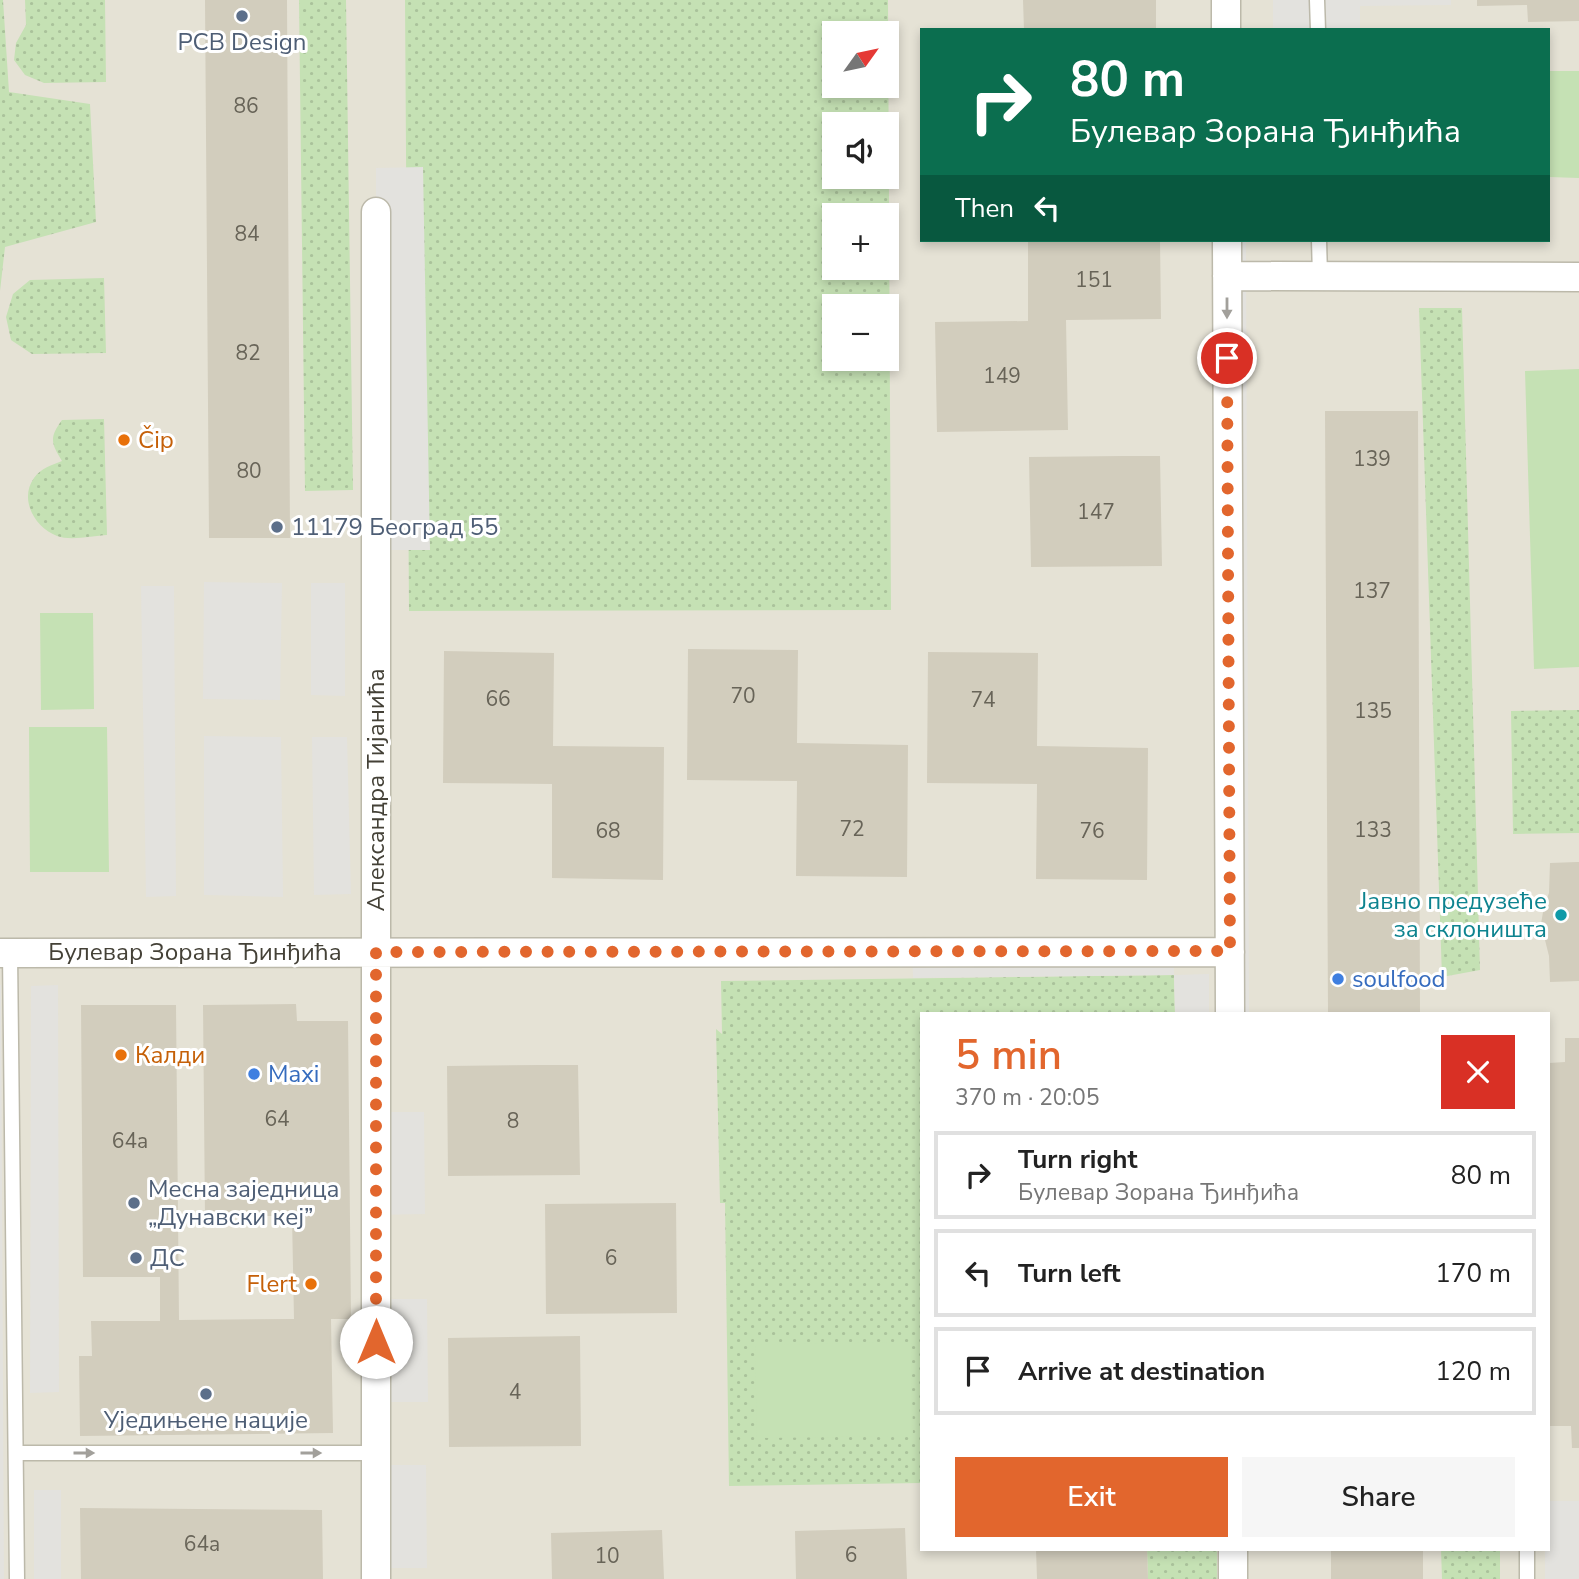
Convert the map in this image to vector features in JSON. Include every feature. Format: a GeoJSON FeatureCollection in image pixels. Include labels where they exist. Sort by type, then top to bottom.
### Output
{"type":"FeatureCollection","features":[{"type":"Feature","properties":{"kind":"street"},"geometry":{"type":"LineString","coordinates":[[1226,0],[1226,28]]}},
{"type":"Feature","properties":{"kind":"street","name":"Александра Тијанића"},"geometry":{"type":"LineString","coordinates":[[376,212],[376,1579]]}},
{"type":"Feature","properties":{"kind":"street"},"geometry":{"type":"LineString","coordinates":[[1227,242],[1230,1012]]}},
{"type":"Feature","properties":{"kind":"street"},"geometry":{"type":"LineString","coordinates":[[1227,276],[1579,277]]}},
{"type":"Feature","properties":{"kind":"street","name":"Булевар Зорана Ђинђића"},"geometry":{"type":"LineString","coordinates":[[5,953],[1230,951]]}},
{"type":"Feature","properties":{"kind":"street"},"geometry":{"type":"LineString","coordinates":[[1233,1551],[1233,1579]]}},
{"type":"Feature","properties":{"kind":"lane"},"geometry":{"type":"LineString","coordinates":[[1317,0],[1318,28]]}},
{"type":"Feature","properties":{"kind":"lane"},"geometry":{"type":"LineString","coordinates":[[1320,242],[1320,276]]}},
{"type":"Feature","properties":{"kind":"lane"},"geometry":{"type":"LineString","coordinates":[[5,953],[17,1579]]}},
{"type":"Feature","properties":{"kind":"lane"},"geometry":{"type":"LineString","coordinates":[[16,1453],[376,1453]]}},
{"type":"Feature","properties":{"kind":"lane"},"geometry":{"type":"LineString","coordinates":[[0,1523],[16,1523]]}},
{"type":"Feature","properties":{"kind":"lane"},"geometry":{"type":"LineString","coordinates":[[1527,1551],[1527,1579]]}},
{"type":"Feature","properties":{"kind":"shaded area"},"geometry":{"type":"Polygon","coordinates":[[[0,0],[1579,0],[1579,1579],[0,1579],[0,0]]]}},
{"type":"Feature","properties":{"kind":"shaded area"},"geometry":{"type":"Polygon","coordinates":[[[1273,0],[1451,0],[1451,5],[1360,6],[1360,28],[1273,28],[1273,0]]]}},
{"type":"Feature","properties":{"kind":"shaded area"},"geometry":{"type":"Polygon","coordinates":[[[423,167],[430,550],[376,550],[376,168],[423,167]]]}},
{"type":"Feature","properties":{"kind":"shaded area"},"geometry":{"type":"Polygon","coordinates":[[[1227,242],[1246,242],[1249,1012],[1230,1012],[1227,242]]]}},
{"type":"Feature","properties":{"kind":"shaded area"},"geometry":{"type":"Polygon","coordinates":[[[204,582],[282,583],[280,700],[203,699],[204,582]]]}},
{"type":"Feature","properties":{"kind":"shaded area"},"geometry":{"type":"Polygon","coordinates":[[[311,583],[345,583],[345,696],[311,695],[311,583]]]}},
{"type":"Feature","properties":{"kind":"shaded area"},"geometry":{"type":"Polygon","coordinates":[[[141,586],[174,586],[176,896],[146,897],[141,586]]]}},
{"type":"Feature","properties":{"kind":"shaded area"},"geometry":{"type":"Polygon","coordinates":[[[204,736],[281,737],[283,897],[204,895],[204,736]]]}},
{"type":"Feature","properties":{"kind":"shaded area"},"geometry":{"type":"Polygon","coordinates":[[[312,737],[347,737],[351,894],[314,895],[312,737]]]}},
{"type":"Feature","properties":{"kind":"shaded area"},"geometry":{"type":"Polygon","coordinates":[[[1174,939],[1174,975],[913,978],[912,940],[1174,939]]]}},
{"type":"Feature","properties":{"kind":"shaded area"},"geometry":{"type":"Polygon","coordinates":[[[1209,974],[1209,1012],[1175,1012],[1174,975],[1209,974]]]}},
{"type":"Feature","properties":{"kind":"shaded area"},"geometry":{"type":"Polygon","coordinates":[[[1,985],[4,1579],[0,1579],[1,985]]]}},
{"type":"Feature","properties":{"kind":"shaded area"},"geometry":{"type":"Polygon","coordinates":[[[58,985],[59,1392],[30,1393],[31,986],[58,985]]]}},
{"type":"Feature","properties":{"kind":"shaded area"},"geometry":{"type":"Polygon","coordinates":[[[374,1112],[424,1112],[425,1214],[374,1215],[374,1112]]]}},
{"type":"Feature","properties":{"kind":"shaded area"},"geometry":{"type":"Polygon","coordinates":[[[377,1299],[427,1299],[428,1402],[377,1402],[377,1299]]]}},
{"type":"Feature","properties":{"kind":"shaded area"},"geometry":{"type":"Polygon","coordinates":[[[376,1465],[426,1465],[427,1568],[376,1568],[376,1465]]]}},
{"type":"Feature","properties":{"kind":"shaded area"},"geometry":{"type":"Polygon","coordinates":[[[34,1490],[61,1490],[61,1579],[34,1579],[34,1490]]]}},
{"type":"Feature","properties":{"kind":"shaded area"},"geometry":{"type":"Polygon","coordinates":[[[1550,1501],[1579,1501],[1579,1579],[1545,1579],[1545,1551],[1550,1551],[1550,1501]]]}},
{"type":"Feature","properties":{"kind":"green space"},"geometry":{"type":"Polygon","coordinates":[[[0,0],[3,0],[9,92],[90,104],[96,222],[5,247],[0,291],[0,0]]]}},
{"type":"Feature","properties":{"kind":"green space"},"geometry":{"type":"Polygon","coordinates":[[[25,0],[105,0],[106,82],[44,83],[25,75],[14,60],[16,43],[26,25],[25,0]]]}},
{"type":"Feature","properties":{"kind":"green space"},"geometry":{"type":"Polygon","coordinates":[[[299,0],[346,0],[353,490],[305,491],[299,0]]]}},
{"type":"Feature","properties":{"kind":"green space"},"geometry":{"type":"Polygon","coordinates":[[[405,0],[888,0],[888,21],[822,21],[822,98],[888,98],[889,112],[822,112],[822,189],[889,189],[889,203],[822,203],[822,280],[889,280],[889,294],[822,294],[822,371],[890,371],[891,610],[409,611],[405,0]]]}},
{"type":"Feature","properties":{"kind":"green space"},"geometry":{"type":"Polygon","coordinates":[[[1550,71],[1579,71],[1579,178],[1550,177],[1550,71]]]}},
{"type":"Feature","properties":{"kind":"green space"},"geometry":{"type":"Polygon","coordinates":[[[104,278],[106,353],[32,354],[11,340],[6,317],[13,294],[30,280],[104,278]]]}},
{"type":"Feature","properties":{"kind":"green space"},"geometry":{"type":"Polygon","coordinates":[[[1419,308],[1462,308],[1480,970],[1442,977],[1419,308]]]}},
{"type":"Feature","properties":{"kind":"green space"},"geometry":{"type":"Polygon","coordinates":[[[1579,369],[1579,667],[1534,669],[1525,371],[1579,369]]]}},
{"type":"Feature","properties":{"kind":"green space"},"geometry":{"type":"Polygon","coordinates":[[[104,419],[107,535],[75,538],[57,536],[42,526],[31,512],[28,495],[30,486],[40,472],[62,461],[53,436],[62,420],[104,419]]]}},
{"type":"Feature","properties":{"kind":"green space"},"geometry":{"type":"Polygon","coordinates":[[[40,613],[93,613],[94,709],[41,710],[40,613]]]}},
{"type":"Feature","properties":{"kind":"green space"},"geometry":{"type":"Polygon","coordinates":[[[1579,710],[1579,833],[1513,834],[1511,711],[1579,710]]]}},
{"type":"Feature","properties":{"kind":"green space"},"geometry":{"type":"Polygon","coordinates":[[[29,727],[107,727],[109,872],[30,872],[29,727]]]}},
{"type":"Feature","properties":{"kind":"green space"},"geometry":{"type":"Polygon","coordinates":[[[1174,975],[1175,1012],[920,1012],[920,1483],[729,1486],[725,1203],[720,1203],[716,1029],[722,1034],[721,981],[1174,975]]]}},
{"type":"Feature","properties":{"kind":"green space"},"geometry":{"type":"Polygon","coordinates":[[[911,1342],[913,1436],[757,1438],[755,1345],[911,1342]]]}},
{"type":"Feature","properties":{"kind":"green space"},"geometry":{"type":"Polygon","coordinates":[[[1147,1551],[1217,1551],[1217,1579],[1148,1579],[1147,1551]]]}},
{"type":"Feature","properties":{"kind":"green space"},"geometry":{"type":"Polygon","coordinates":[[[1441,1551],[1500,1551],[1500,1579],[1442,1579],[1441,1551]]]}},
{"type":"Feature","properties":{"kind":"building"},"geometry":{"type":"Polygon","coordinates":[[[205,0],[287,0],[290,538],[209,538],[205,0]]]}},
{"type":"Feature","properties":{"kind":"building"},"geometry":{"type":"Polygon","coordinates":[[[1023,0],[1156,0],[1156,28],[1024,28],[1023,0]]]}},
{"type":"Feature","properties":{"kind":"building"},"geometry":{"type":"Polygon","coordinates":[[[1477,0],[1579,0],[1579,21],[1528,22],[1527,5],[1477,6],[1477,0]]]}},
{"type":"Feature","properties":{"kind":"building"},"geometry":{"type":"Polygon","coordinates":[[[1028,242],[1160,242],[1161,319],[1066,320],[1068,430],[937,432],[935,322],[1028,321],[1028,242]]]}},
{"type":"Feature","properties":{"kind":"building"},"geometry":{"type":"Polygon","coordinates":[[[1325,411],[1418,411],[1420,1012],[1328,1012],[1325,411]]]}},
{"type":"Feature","properties":{"kind":"building"},"geometry":{"type":"Polygon","coordinates":[[[1160,456],[1162,566],[1031,567],[1029,457],[1160,456]]]}},
{"type":"Feature","properties":{"kind":"building"},"geometry":{"type":"Polygon","coordinates":[[[688,649],[798,650],[797,743],[908,745],[907,877],[796,876],[797,781],[687,780],[688,649]]]}},
{"type":"Feature","properties":{"kind":"building"},"geometry":{"type":"Polygon","coordinates":[[[444,651],[554,653],[553,746],[664,747],[663,880],[552,878],[552,784],[443,783],[444,651]]]}},
{"type":"Feature","properties":{"kind":"building"},"geometry":{"type":"Polygon","coordinates":[[[928,652],[1038,653],[1037,746],[1148,748],[1147,880],[1036,879],[1037,784],[927,783],[928,652]]]}},
{"type":"Feature","properties":{"kind":"building","name":"Јавно предузеће за склоништа"},"geometry":{"type":"Polygon","coordinates":[[[1579,862],[1579,981],[1550,982],[1549,956],[1541,924],[1549,893],[1550,863],[1579,862]]]}},
{"type":"Feature","properties":{"kind":"building"},"geometry":{"type":"Polygon","coordinates":[[[296,1004],[297,1021],[348,1021],[351,1319],[331,1319],[333,1433],[80,1436],[79,1356],[92,1356],[91,1321],[160,1321],[160,1277],[83,1277],[81,1005],[176,1005],[179,1320],[294,1319],[292,1216],[205,1216],[203,1005],[296,1004]]]}},
{"type":"Feature","properties":{"kind":"building"},"geometry":{"type":"Polygon","coordinates":[[[1565,1038],[1579,1038],[1579,1448],[1572,1448],[1571,1426],[1550,1426],[1550,1063],[1565,1062],[1565,1038]]]}},
{"type":"Feature","properties":{"kind":"building"},"geometry":{"type":"Polygon","coordinates":[[[578,1065],[580,1175],[448,1176],[447,1066],[578,1065]]]}},
{"type":"Feature","properties":{"kind":"building"},"geometry":{"type":"Polygon","coordinates":[[[676,1203],[677,1313],[546,1314],[545,1204],[676,1203]]]}},
{"type":"Feature","properties":{"kind":"building"},"geometry":{"type":"Polygon","coordinates":[[[580,1336],[581,1446],[449,1447],[448,1338],[580,1336]]]}},
{"type":"Feature","properties":{"kind":"building"},"geometry":{"type":"Polygon","coordinates":[[[80,1508],[322,1510],[323,1579],[81,1579],[80,1508]]]}},
{"type":"Feature","properties":{"kind":"building"},"geometry":{"type":"Polygon","coordinates":[[[905,1528],[907,1579],[796,1579],[795,1531],[905,1528]]]}},
{"type":"Feature","properties":{"kind":"building"},"geometry":{"type":"Polygon","coordinates":[[[662,1530],[664,1579],[552,1579],[551,1533],[662,1530]]]}},
{"type":"Feature","properties":{"kind":"building"},"geometry":{"type":"Polygon","coordinates":[[[1036,1551],[1147,1551],[1148,1579],[1037,1579],[1036,1551]]]}},
{"type":"Feature","properties":{"kind":"building"},"geometry":{"type":"Polygon","coordinates":[[[1331,1551],[1423,1551],[1423,1579],[1331,1579],[1331,1551]]]}},
{"type":"Feature","properties":{"kind":"place","name":"PCB Design"},"geometry":{"type":"Point","coordinates":[242,16]}},
{"type":"Feature","properties":{"kind":"place","name":"Čip"},"geometry":{"type":"Point","coordinates":[124,440]}},
{"type":"Feature","properties":{"kind":"place","name":"11179 Београд 55"},"geometry":{"type":"Point","coordinates":[277,527]}},
{"type":"Feature","properties":{"kind":"place","name":"Јавно предузеће за склоништа"},"geometry":{"type":"Point","coordinates":[1561,915]}},
{"type":"Feature","properties":{"kind":"place","name":"soulfood"},"geometry":{"type":"Point","coordinates":[1338,979]}},
{"type":"Feature","properties":{"kind":"place","name":"Калди"},"geometry":{"type":"Point","coordinates":[121,1055]}},
{"type":"Feature","properties":{"kind":"place","name":"Maxi"},"geometry":{"type":"Point","coordinates":[254,1074]}},
{"type":"Feature","properties":{"kind":"place","name":"Месна заједница „Дунавски кеј”"},"geometry":{"type":"Point","coordinates":[134,1203]}},
{"type":"Feature","properties":{"kind":"place","name":"ДС"},"geometry":{"type":"Point","coordinates":[136,1258]}},
{"type":"Feature","properties":{"kind":"place","name":"Flert"},"geometry":{"type":"Point","coordinates":[311,1284]}},
{"type":"Feature","properties":{"kind":"place","name":"Уједињене нације"},"geometry":{"type":"Point","coordinates":[206,1394]}},
{"type":"Feature","properties":{"kind":"route"},"geometry":{"type":"LineString","coordinates":[[376,1342],[376,952],[1230,951],[1227,358]]}}]}
